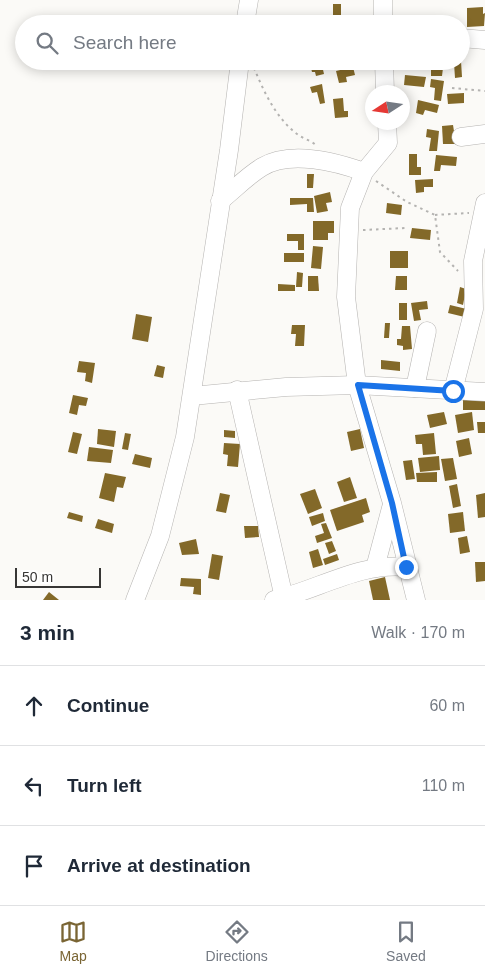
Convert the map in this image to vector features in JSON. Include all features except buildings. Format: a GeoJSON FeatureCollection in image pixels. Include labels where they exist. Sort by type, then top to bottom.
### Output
{"type":"FeatureCollection","features":[{"type":"Feature","properties":{"kind":"street"},"geometry":{"type":"LineString","coordinates":[[246,15],[249,0]]}},
{"type":"Feature","properties":{"kind":"street"},"geometry":{"type":"LineString","coordinates":[[383,0],[383,15]]}},
{"type":"Feature","properties":{"kind":"street"},"geometry":{"type":"LineString","coordinates":[[470,39],[485,40]]}},
{"type":"Feature","properties":{"kind":"street"},"geometry":{"type":"LineString","coordinates":[[135,600],[160,536],[185,437],[229,150],[239,70]]}},
{"type":"Feature","properties":{"kind":"street"},"geometry":{"type":"LineString","coordinates":[[384,70],[385,85]]}},
{"type":"Feature","properties":{"kind":"street"},"geometry":{"type":"LineString","coordinates":[[387,130],[388,143],[364,172],[350,208],[346,297],[358,385],[392,503],[406,567],[416,600]]}},
{"type":"Feature","properties":{"kind":"street"},"geometry":{"type":"LineString","coordinates":[[461,137],[485,134]]}},
{"type":"Feature","properties":{"kind":"street"},"geometry":{"type":"LineString","coordinates":[[220,201],[262,168],[274,162],[289,160],[334,161],[364,172]]}},
{"type":"Feature","properties":{"kind":"street"},"geometry":{"type":"LineString","coordinates":[[453,391],[472,318],[474,302],[473,261],[478,208]]}},
{"type":"Feature","properties":{"kind":"street"},"geometry":{"type":"LineString","coordinates":[[415,388],[427,331]]}},
{"type":"Feature","properties":{"kind":"street"},"geometry":{"type":"LineString","coordinates":[[192,396],[237,390],[358,385],[485,392]]}},
{"type":"Feature","properties":{"kind":"street"},"geometry":{"type":"LineString","coordinates":[[237,390],[279,599],[319,594],[375,568],[406,567]]}},
{"type":"Feature","properties":{"kind":"street"},"geometry":{"type":"LineString","coordinates":[[375,568],[392,503]]}},
{"type":"Feature","properties":{"kind":"path"},"geometry":{"type":"LineString","coordinates":[[256,70],[265,94],[282,120],[297,134],[314,142],[334,161]]}},
{"type":"Feature","properties":{"kind":"path"},"geometry":{"type":"LineString","coordinates":[[452,88],[485,91]]}},
{"type":"Feature","properties":{"kind":"path"},"geometry":{"type":"LineString","coordinates":[[364,172],[407,202],[435,216],[478,208]]}},
{"type":"Feature","properties":{"kind":"path"},"geometry":{"type":"LineString","coordinates":[[435,216],[442,257],[473,284]]}},
{"type":"Feature","properties":{"kind":"path"},"geometry":{"type":"LineString","coordinates":[[348,231],[405,228]]}},
{"type":"Feature","properties":{"kind":"route"},"geometry":{"type":"LineString","coordinates":[[406,567],[382,465],[358,385],[453,391]]}}]}
